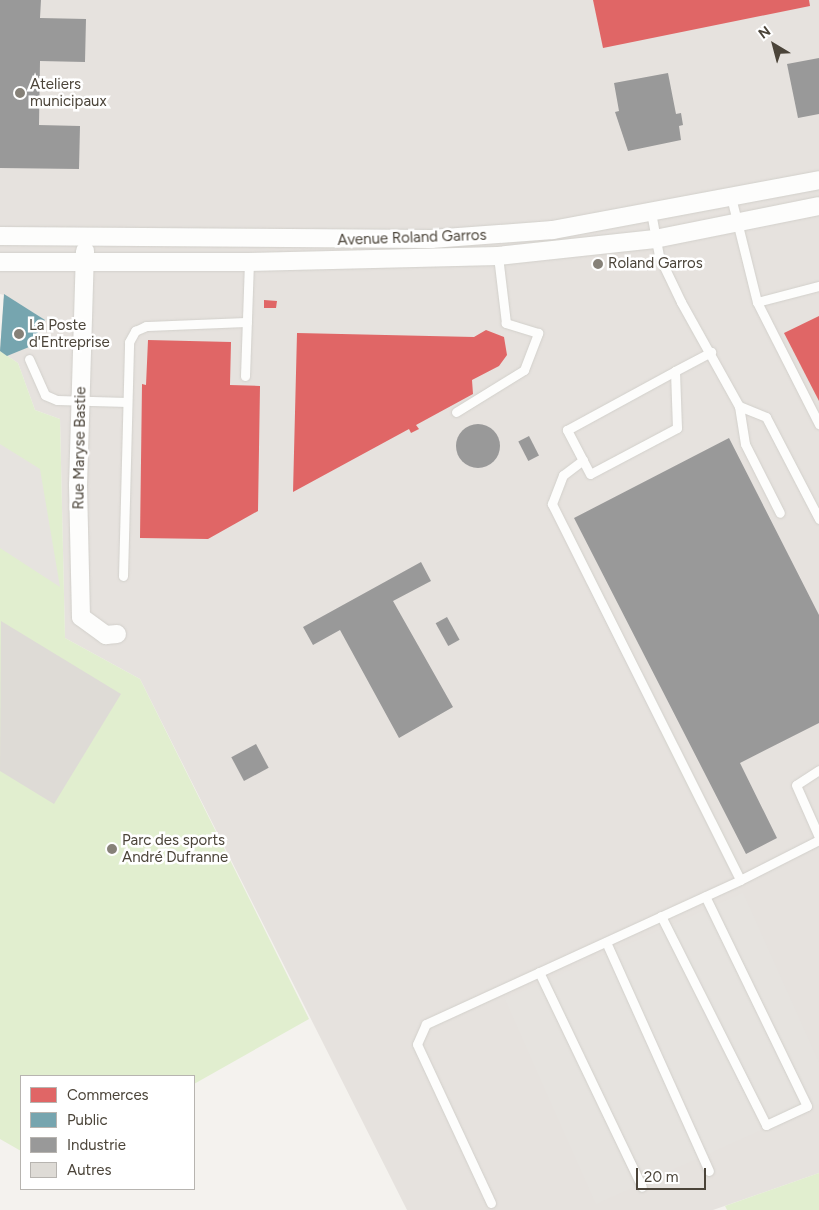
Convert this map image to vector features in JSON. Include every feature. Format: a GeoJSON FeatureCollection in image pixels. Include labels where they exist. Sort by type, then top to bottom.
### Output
{"type":"FeatureCollection","features":[{"type":"Feature","properties":{"kind":"street","name":"Avenue Roland Garros"},"geometry":{"type":"LineString","coordinates":[[0,236],[430,239],[553,230],[819,180]]}},
{"type":"Feature","properties":{"kind":"street","name":"Avenue Roland Garros"},"geometry":{"type":"LineString","coordinates":[[0,262],[248,262],[498,256],[655,239],[819,206]]}},
{"type":"Feature","properties":{"kind":"street","name":"Rue Maryse Bastie"},"geometry":{"type":"LineString","coordinates":[[85,238],[81,401],[81,617],[106,635],[117,634]]}},
{"type":"Feature","properties":{"kind":"lane"},"geometry":{"type":"LineString","coordinates":[[731,198],[757,302],[819,424]]}},
{"type":"Feature","properties":{"kind":"lane"},"geometry":{"type":"LineString","coordinates":[[651,212],[655,239],[673,287],[711,352],[739,406],[745,444],[780,513]]}},
{"type":"Feature","properties":{"kind":"lane"},"geometry":{"type":"LineString","coordinates":[[456,412],[524,370],[538,333],[506,323],[498,256]]}},
{"type":"Feature","properties":{"kind":"lane"},"geometry":{"type":"LineString","coordinates":[[245,376],[248,262]]}},
{"type":"Feature","properties":{"kind":"lane"},"geometry":{"type":"LineString","coordinates":[[757,302],[819,286]]}},
{"type":"Feature","properties":{"kind":"lane"},"geometry":{"type":"LineString","coordinates":[[124,576],[129,342],[135,331],[146,326],[247,322]]}},
{"type":"Feature","properties":{"kind":"lane"},"geometry":{"type":"LineString","coordinates":[[675,370],[677,428],[590,474],[567,430],[675,370],[711,352]]}},
{"type":"Feature","properties":{"kind":"lane"},"geometry":{"type":"LineString","coordinates":[[29,359],[45,395],[81,401],[127,402]]}},
{"type":"Feature","properties":{"kind":"lane"},"geometry":{"type":"LineString","coordinates":[[739,406],[766,417],[819,519]]}},
{"type":"Feature","properties":{"kind":"lane"},"geometry":{"type":"LineString","coordinates":[[583,460],[563,475],[552,504],[740,880]]}},
{"type":"Feature","properties":{"kind":"lane"},"geometry":{"type":"LineString","coordinates":[[491,1203],[417,1044],[426,1024],[740,880],[819,839],[796,784],[819,770]]}},
{"type":"Feature","properties":{"kind":"lane"},"geometry":{"type":"LineString","coordinates":[[661,916],[766,1125],[807,1106],[705,896]]}},
{"type":"Feature","properties":{"kind":"lane"},"geometry":{"type":"LineString","coordinates":[[606,942],[709,1171]]}},
{"type":"Feature","properties":{"kind":"lane"},"geometry":{"type":"LineString","coordinates":[[539,972],[642,1187]]}},
{"type":"Feature","properties":{"kind":"shaded area"},"geometry":{"type":"Polygon","coordinates":[[[0,0],[819,0],[819,1173],[713,1210],[407,1210],[140,679],[65,638],[60,419],[35,410],[18,363],[0,351],[4,295],[0,294],[0,0]]]}},
{"type":"Feature","properties":{"kind":"shaded area"},"geometry":{"type":"Polygon","coordinates":[[[0,444],[40,469],[60,587],[0,548],[0,444]]]}},
{"type":"Feature","properties":{"kind":"shaded area"},"geometry":{"type":"Polygon","coordinates":[[[743,893],[819,1063],[819,1104],[596,1204],[505,999],[743,893]]]}},
{"type":"Feature","properties":{"kind":"green space","name":"Parc des sports André Dufranne"},"geometry":{"type":"Polygon","coordinates":[[[0,351],[18,363],[35,410],[60,419],[65,638],[140,679],[309,1019],[195,1083],[195,1075],[20,1075],[20,1150],[0,1139],[0,351]]]}},
{"type":"Feature","properties":{"kind":"green space"},"geometry":{"type":"Polygon","coordinates":[[[819,1173],[819,1210],[727,1210],[725,1206],[819,1173]]]}},
{"type":"Feature","properties":{"kind":"building: Commerces"},"geometry":{"type":"Polygon","coordinates":[[[593,0],[809,0],[810,6],[603,48],[593,0]]]}},
{"type":"Feature","properties":{"kind":"building: Commerces"},"geometry":{"type":"Polygon","coordinates":[[[264,300],[277,301],[276,308],[264,308],[264,300]]]}},
{"type":"Feature","properties":{"kind":"building: Commerces"},"geometry":{"type":"Polygon","coordinates":[[[819,316],[819,401],[784,333],[819,316]]]}},
{"type":"Feature","properties":{"kind":"building: Commerces"},"geometry":{"type":"Polygon","coordinates":[[[486,330],[504,337],[507,355],[499,366],[472,380],[473,394],[416,425],[419,429],[411,433],[409,429],[293,492],[297,333],[474,337],[486,330]]]}},
{"type":"Feature","properties":{"kind":"building: Commerces"},"geometry":{"type":"Polygon","coordinates":[[[148,340],[231,342],[230,385],[260,386],[258,511],[208,539],[140,538],[142,384],[146,385],[148,340]]]}},
{"type":"Feature","properties":{"kind":"building: Public","name":"La Poste d'Entreprise"},"geometry":{"type":"Polygon","coordinates":[[[4,294],[45,320],[29,347],[7,356],[0,351],[4,294]]]}},
{"type":"Feature","properties":{"kind":"building: Industrie","name":"Ateliers municipaux"},"geometry":{"type":"Polygon","coordinates":[[[0,0],[41,0],[40,18],[86,19],[85,62],[40,61],[39,125],[80,126],[79,169],[0,168],[0,0]]]}},
{"type":"Feature","properties":{"kind":"building: Industrie"},"geometry":{"type":"Polygon","coordinates":[[[819,58],[819,114],[798,118],[787,64],[819,58]]]}},
{"type":"Feature","properties":{"kind":"building: Industrie"},"geometry":{"type":"Polygon","coordinates":[[[668,73],[676,114],[681,113],[683,125],[679,126],[681,140],[628,151],[615,112],[619,111],[614,83],[668,73]]]}},
{"type":"Feature","properties":{"kind":"building: Industrie"},"geometry":{"type":"Polygon","coordinates":[[[474,424],[482,424],[494,430],[500,446],[494,462],[482,468],[474,468],[462,462],[456,450],[456,442],[462,430],[474,424]]]}},
{"type":"Feature","properties":{"kind":"building: Industrie"},"geometry":{"type":"Polygon","coordinates":[[[529,436],[539,456],[528,461],[518,441],[529,436]]]}},
{"type":"Feature","properties":{"kind":"building: Industrie"},"geometry":{"type":"Polygon","coordinates":[[[729,438],[819,615],[819,723],[740,763],[777,838],[746,854],[574,518],[729,438]]]}},
{"type":"Feature","properties":{"kind":"building: Industrie"},"geometry":{"type":"Polygon","coordinates":[[[421,562],[431,581],[393,601],[453,707],[399,738],[340,630],[313,645],[303,627],[421,562]]]}},
{"type":"Feature","properties":{"kind":"building: Industrie"},"geometry":{"type":"Polygon","coordinates":[[[447,617],[460,640],[448,646],[436,623],[447,617]]]}},
{"type":"Feature","properties":{"kind":"building: Industrie"},"geometry":{"type":"Polygon","coordinates":[[[256,744],[269,768],[244,781],[231,757],[256,744]]]}},
{"type":"Feature","properties":{"kind":"building: Autres"},"geometry":{"type":"Polygon","coordinates":[[[1,621],[121,694],[54,804],[0,771],[1,621]]]}},
{"type":"Feature","properties":{"kind":"place","name":"Ateliers municipaux"},"geometry":{"type":"Point","coordinates":[20,93]}},
{"type":"Feature","properties":{"kind":"place","name":"Roland Garros"},"geometry":{"type":"Point","coordinates":[598,264]}},
{"type":"Feature","properties":{"kind":"place","name":"La Poste d'Entreprise"},"geometry":{"type":"Point","coordinates":[19,334]}},
{"type":"Feature","properties":{"kind":"place","name":"Parc des sports André Dufranne"},"geometry":{"type":"Point","coordinates":[112,849]}}]}
